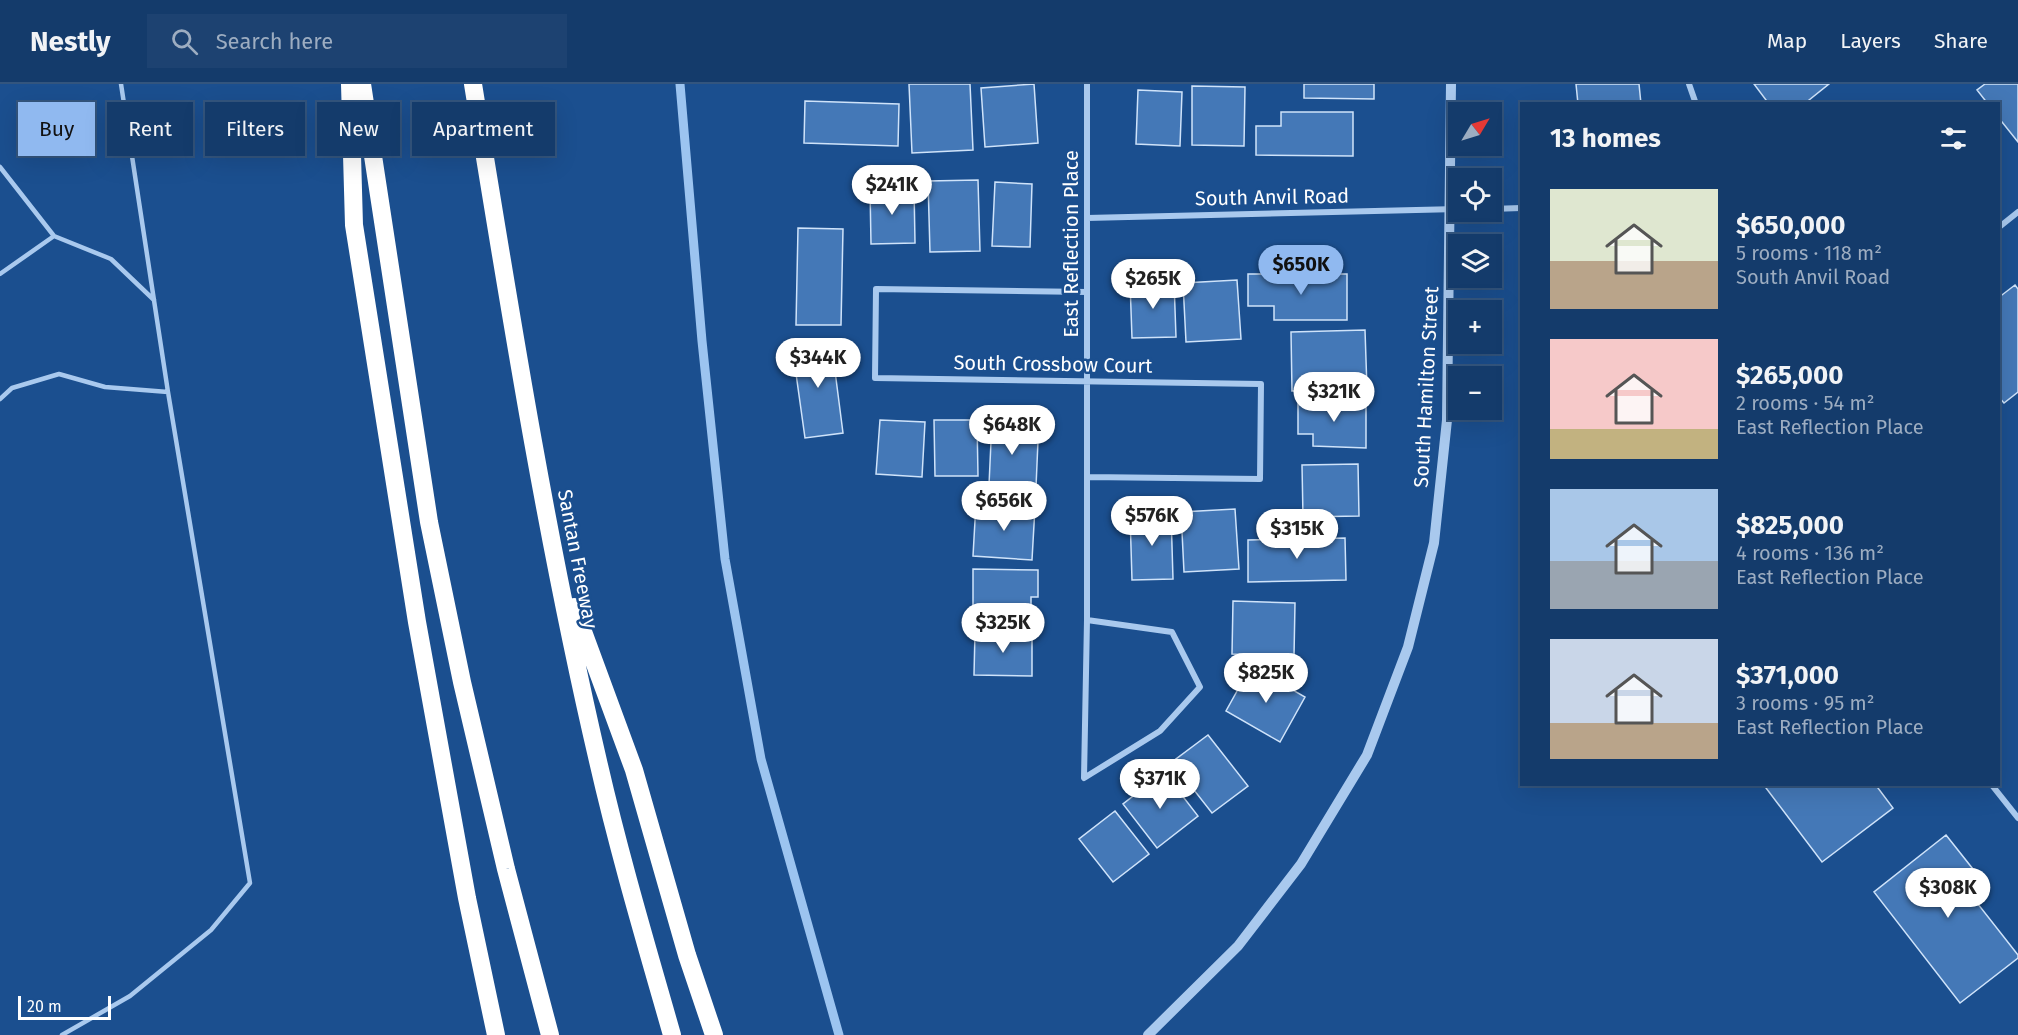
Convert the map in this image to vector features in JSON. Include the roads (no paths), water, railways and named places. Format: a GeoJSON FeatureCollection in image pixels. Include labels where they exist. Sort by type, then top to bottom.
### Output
{"type":"FeatureCollection","features":[{"type":"Feature","properties":{"kind":"highway"},"geometry":{"type":"LineString","coordinates":[[350,84],[354,225],[417,622],[467,897],[496,1035]]}},
{"type":"Feature","properties":{"kind":"highway"},"geometry":{"type":"LineString","coordinates":[[362,84],[429,522],[462,682],[506,869],[550,1035]]}},
{"type":"Feature","properties":{"kind":"highway","name":"Santan Freeway"},"geometry":{"type":"LineString","coordinates":[[473,84],[509,307],[552,549],[601,774],[672,1035]]}},
{"type":"Feature","properties":{"kind":"highway"},"geometry":{"type":"LineString","coordinates":[[552,549],[634,770],[687,955],[714,1035]]}},
{"type":"Feature","properties":{"kind":"street","name":"East Reflection Place"},"geometry":{"type":"LineString","coordinates":[[1087,84],[1087,620],[1084,778],[1161,731],[1200,687],[1172,633],[1087,620]]}},
{"type":"Feature","properties":{"kind":"street","name":"South Hamilton Street"},"geometry":{"type":"LineString","coordinates":[[1451,84],[1453,168]]}},
{"type":"Feature","properties":{"kind":"street"},"geometry":{"type":"LineString","coordinates":[[1689,84],[1695,102]]}},
{"type":"Feature","properties":{"kind":"street"},"geometry":{"type":"LineString","coordinates":[[1502,208],[1520,208]]}},
{"type":"Feature","properties":{"kind":"street","name":"South Anvil Road"},"geometry":{"type":"LineString","coordinates":[[1087,218],[1448,209]]}},
{"type":"Feature","properties":{"kind":"street"},"geometry":{"type":"LineString","coordinates":[[2000,226],[2018,212]]}},
{"type":"Feature","properties":{"kind":"street","name":"South Hamilton Street"},"geometry":{"type":"LineString","coordinates":[[1148,1035],[1238,946],[1300,864],[1366,756],[1408,648],[1434,543],[1446,431],[1454,222]]}},
{"type":"Feature","properties":{"kind":"street","name":"South Crossbow Court"},"geometry":{"type":"LineString","coordinates":[[1087,292],[876,289],[875,378],[1261,384],[1260,479],[1087,477]]}},
{"type":"Feature","properties":{"kind":"street"},"geometry":{"type":"LineString","coordinates":[[1993,786],[2018,818]]}},
{"type":"Feature","properties":{"kind":"lane"},"geometry":{"type":"LineString","coordinates":[[63,1035],[130,996],[211,930],[250,883],[168,392],[121,84]]}},
{"type":"Feature","properties":{"kind":"lane"},"geometry":{"type":"LineString","coordinates":[[0,167],[54,236],[111,259],[154,300]]}},
{"type":"Feature","properties":{"kind":"lane"},"geometry":{"type":"LineString","coordinates":[[0,274],[54,236]]}},
{"type":"Feature","properties":{"kind":"lane"},"geometry":{"type":"LineString","coordinates":[[0,399],[12,388],[59,374],[105,387],[168,392]]}},
{"type":"Feature","properties":{"kind":"waterway"},"geometry":{"type":"LineString","coordinates":[[680,84],[702,341],[725,559],[761,759],[839,1035]]}}]}
